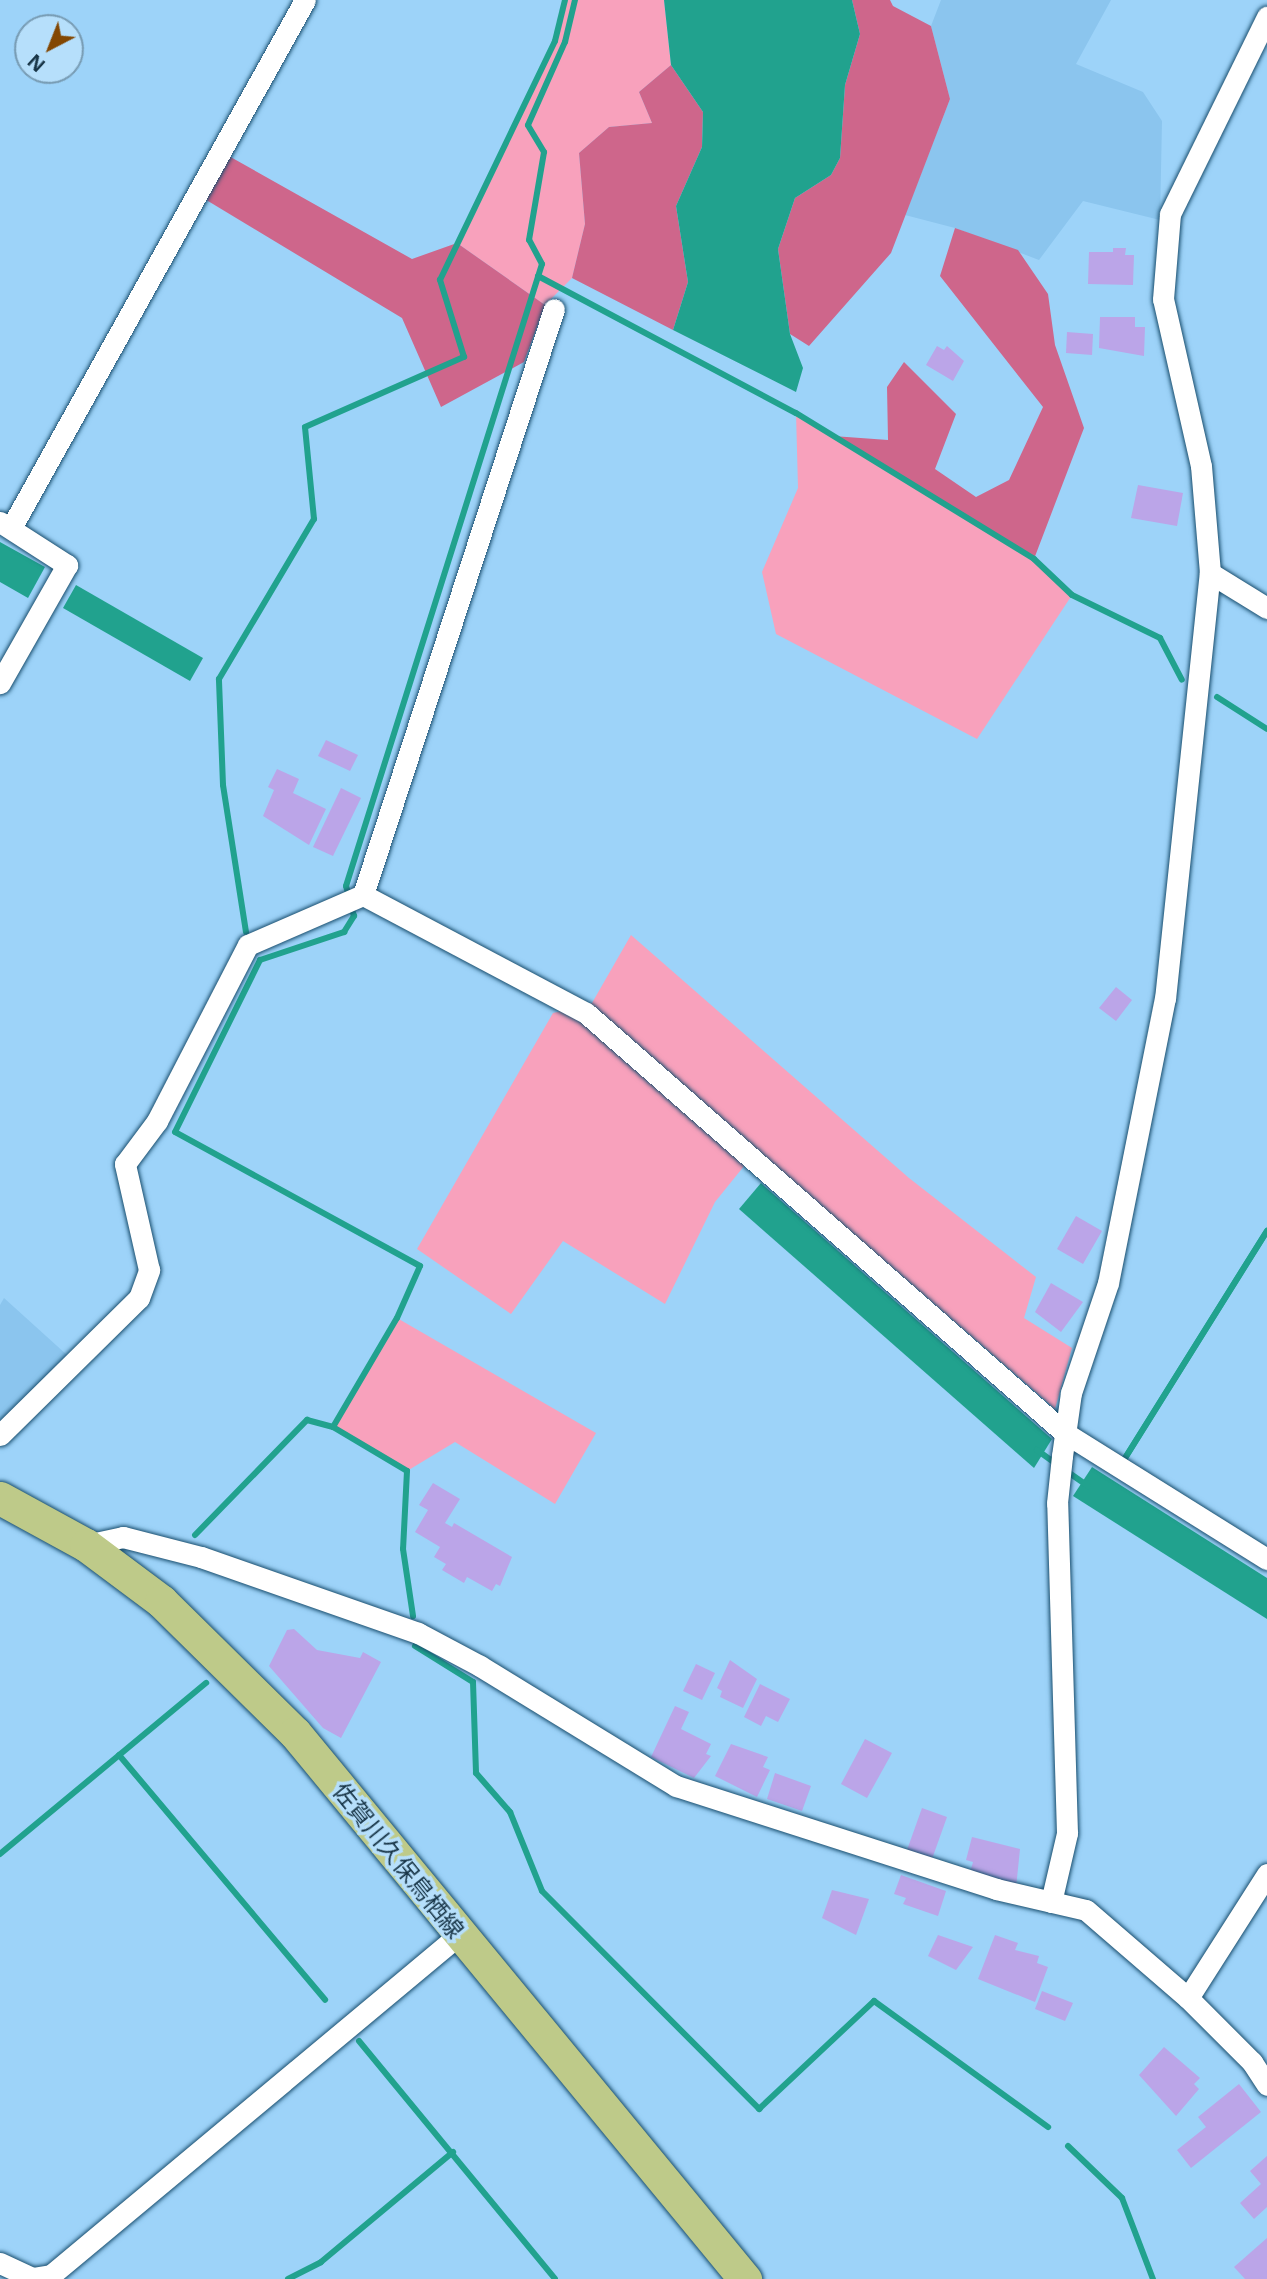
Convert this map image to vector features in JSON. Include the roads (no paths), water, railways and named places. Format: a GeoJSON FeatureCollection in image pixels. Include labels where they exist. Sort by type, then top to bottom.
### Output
{"type":"FeatureCollection","features":[{"type":"Feature","properties":{"kind":"main road","name":"佐賀川久保鳥栖線"},"geometry":{"type":"LineString","coordinates":[[0,1497],[86,1545],[161,1601],[295,1733],[745,2279]]}},
{"type":"Feature","properties":{"kind":"street"},"geometry":{"type":"LineString","coordinates":[[0,683],[66,565],[5,525],[305,0]]}},
{"type":"Feature","properties":{"kind":"street"},"geometry":{"type":"LineString","coordinates":[[1051,1902],[1067,1833],[1059,1482],[1062,1456],[1071,1393],[1108,1283],[1164,999],[1210,573],[1201,466],[1163,299],[1170,214],[1267,17]]}},
{"type":"Feature","properties":{"kind":"street"},"geometry":{"type":"LineString","coordinates":[[0,1435],[139,1297],[149,1270],[125,1164],[157,1121],[248,945],[342,908],[363,895],[554,309]]}},
{"type":"Feature","properties":{"kind":"street"},"geometry":{"type":"LineString","coordinates":[[1210,573],[1267,608]]}},
{"type":"Feature","properties":{"kind":"street"},"geometry":{"type":"LineString","coordinates":[[363,895],[586,1013],[1065,1433],[1267,1559]]}},
{"type":"Feature","properties":{"kind":"street"},"geometry":{"type":"LineString","coordinates":[[86,1545],[123,1537],[201,1557],[418,1633],[481,1666],[676,1786],[996,1889],[1086,1910],[1188,1998],[1252,2062],[1267,2085]]}},
{"type":"Feature","properties":{"kind":"street"},"geometry":{"type":"LineString","coordinates":[[1188,1998],[1267,1874]]}},
{"type":"Feature","properties":{"kind":"street"},"geometry":{"type":"LineString","coordinates":[[0,2263],[32,2278],[51,2275],[460,1934]]}},
{"type":"Feature","properties":{"kind":"waterway"},"geometry":{"type":"LineString","coordinates":[[246,932],[223,785],[219,679],[314,519],[305,427],[464,357],[440,280],[555,41],[565,0]]}},
{"type":"Feature","properties":{"kind":"waterway"},"geometry":{"type":"LineString","coordinates":[[349,896],[346,886],[542,264],[529,240],[544,152],[528,125],[565,42],[575,0]]}},
{"type":"Feature","properties":{"kind":"waterway"},"geometry":{"type":"LineString","coordinates":[[538,276],[796,413],[1034,559],[1072,595],[1160,638],[1182,680]]}},
{"type":"Feature","properties":{"kind":"waterway"},"geometry":{"type":"LineString","coordinates":[[1217,697],[1267,729]]}},
{"type":"Feature","properties":{"kind":"waterway"},"geometry":{"type":"LineString","coordinates":[[195,1535],[307,1420],[333,1427],[397,1318],[420,1266],[175,1132],[260,960],[344,932],[354,916],[351,906]]}},
{"type":"Feature","properties":{"kind":"waterway"},"geometry":{"type":"LineString","coordinates":[[1267,1231],[1125,1458],[1267,1231]]}},
{"type":"Feature","properties":{"kind":"waterway"},"geometry":{"type":"LineString","coordinates":[[333,1427],[407,1471],[403,1549],[413,1616]]}},
{"type":"Feature","properties":{"kind":"waterway"},"geometry":{"type":"LineString","coordinates":[[1037,1450],[1056,1464]]}},
{"type":"Feature","properties":{"kind":"waterway"},"geometry":{"type":"LineString","coordinates":[[1065,1470],[1088,1486]]}},
{"type":"Feature","properties":{"kind":"waterway"},"geometry":{"type":"LineString","coordinates":[[415,1646],[473,1682],[476,1773],[510,1812],[542,1891],[759,2109],[874,2001],[1048,2127]]}},
{"type":"Feature","properties":{"kind":"waterway"},"geometry":{"type":"LineString","coordinates":[[0,1854],[206,1683]]}},
{"type":"Feature","properties":{"kind":"waterway"},"geometry":{"type":"LineString","coordinates":[[119,1755],[325,2000]]}},
{"type":"Feature","properties":{"kind":"waterway"},"geometry":{"type":"LineString","coordinates":[[359,2041],[555,2279]]}},
{"type":"Feature","properties":{"kind":"waterway"},"geometry":{"type":"LineString","coordinates":[[1068,2146],[1122,2198],[1153,2279]]}},
{"type":"Feature","properties":{"kind":"waterway"},"geometry":{"type":"LineString","coordinates":[[288,2279],[321,2262],[453,2152]]}}]}
